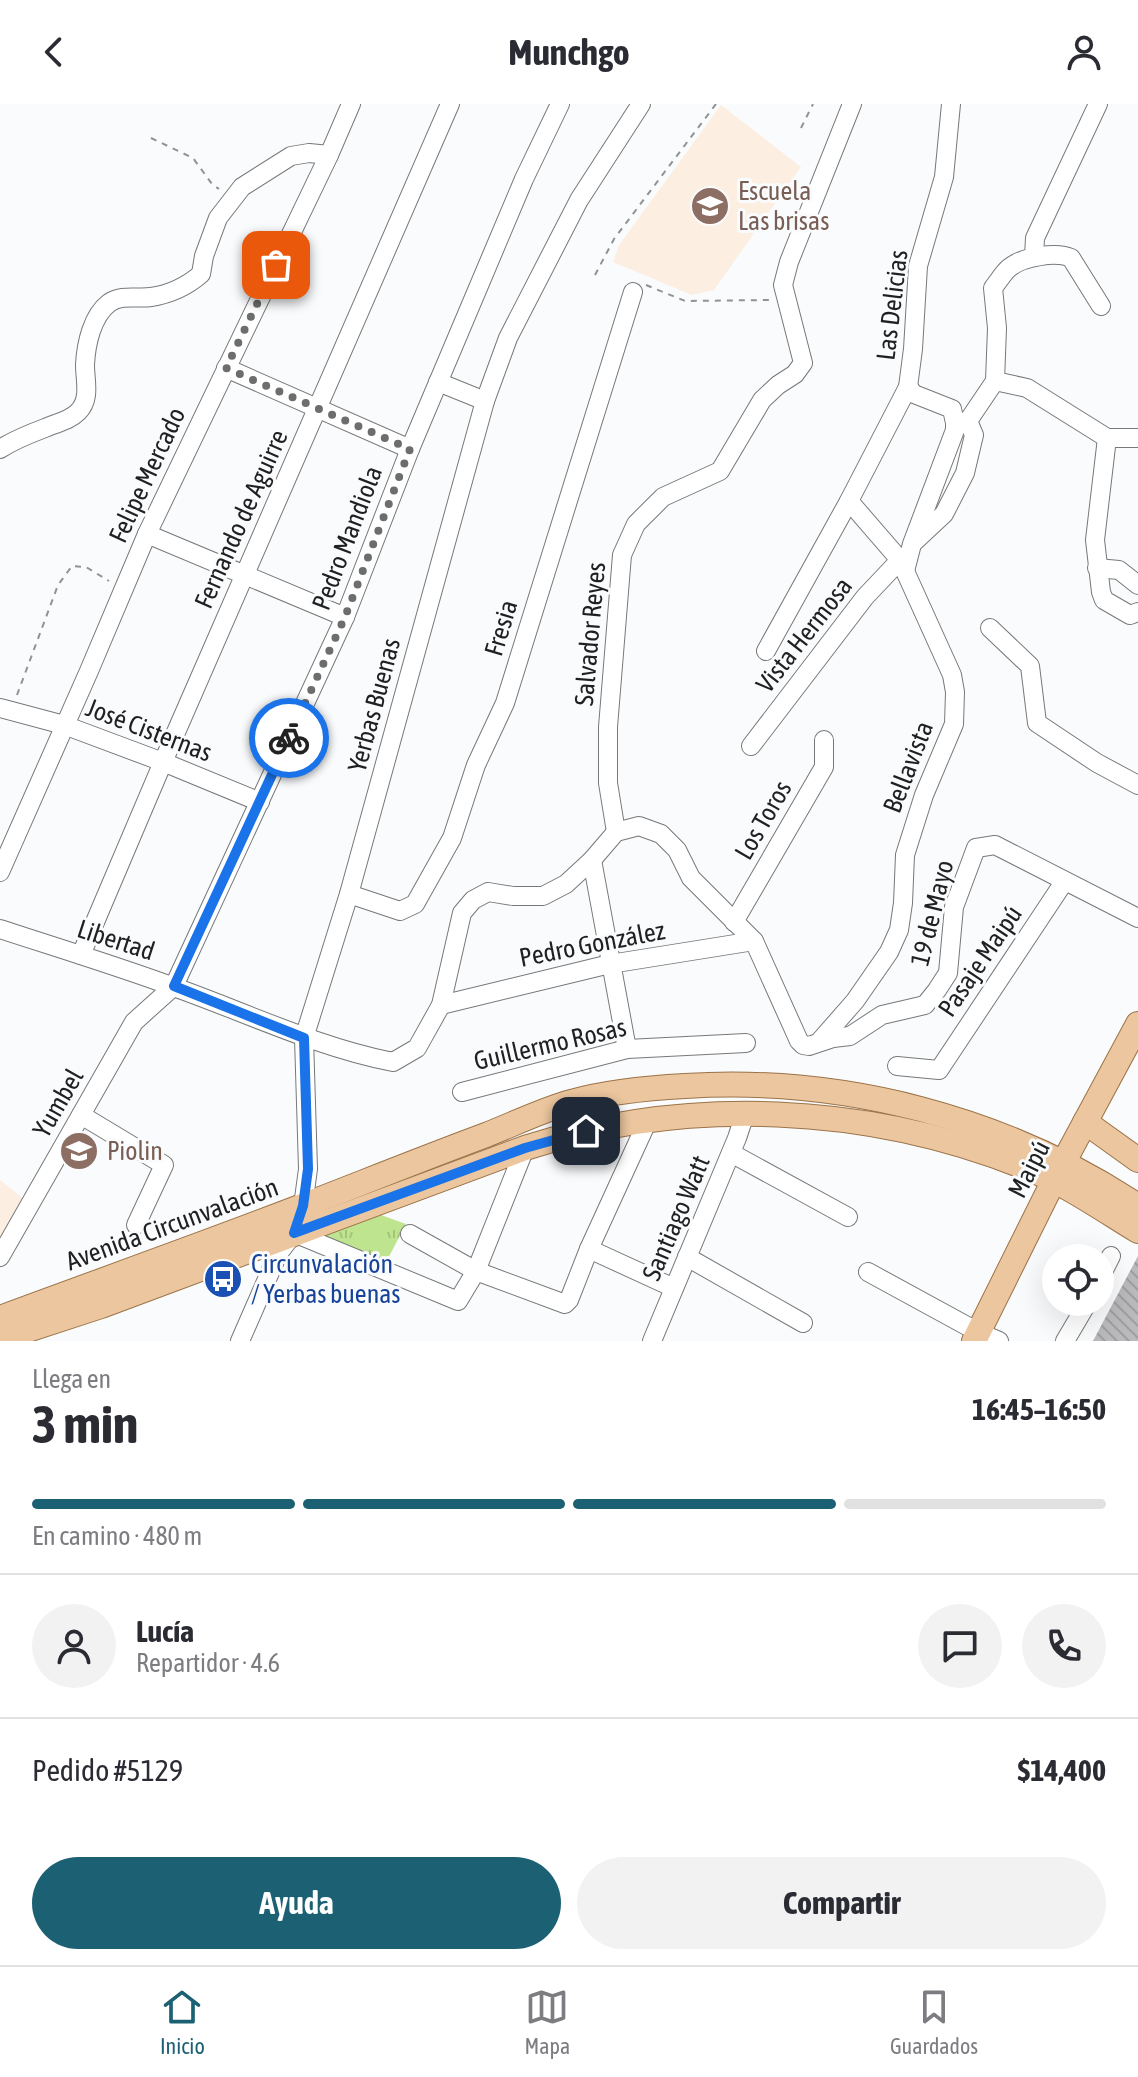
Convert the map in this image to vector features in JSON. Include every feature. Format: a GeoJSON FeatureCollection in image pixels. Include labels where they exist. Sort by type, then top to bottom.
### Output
{"type":"FeatureCollection","features":[{"type":"Feature","properties":{"kind":"main road","name":"Maipú"},"geometry":{"type":"LineString","coordinates":[[984,1338],[1058,1171],[1138,1024]]}},
{"type":"Feature","properties":{"kind":"main road"},"geometry":{"type":"LineString","coordinates":[[745,1114],[764,1085]]}},
{"type":"Feature","properties":{"kind":"main road","name":"Avenida Circunvalación"},"geometry":{"type":"LineString","coordinates":[[0,1318],[303,1206],[570,1102],[666,1087],[764,1085],[839,1092],[911,1106],[982,1127],[1027,1145],[1138,1231]]}},
{"type":"Feature","properties":{"kind":"main road","name":"Avenida Circunvalación"},"geometry":{"type":"LineString","coordinates":[[0,1339],[101,1306],[525,1148],[586,1131],[648,1120],[745,1114],[818,1117],[910,1132],[1058,1171],[1138,1206]]}},
{"type":"Feature","properties":{"kind":"main road"},"geometry":{"type":"LineString","coordinates":[[1085,1122],[1138,1160]]}},
{"type":"Feature","properties":{"kind":"street","name":"Felipe Mercado"},"geometry":{"type":"LineString","coordinates":[[0,872],[147,534],[351,104]]}},
{"type":"Feature","properties":{"kind":"street","name":"Fernando de Aguirre"},"geometry":{"type":"LineString","coordinates":[[81,955],[450,104]]}},
{"type":"Feature","properties":{"kind":"street","name":"Pedro Mandiola"},"geometry":{"type":"LineString","coordinates":[[174,986],[345,617],[438,382],[524,179],[560,104]]}},
{"type":"Feature","properties":{"kind":"street","name":"Yerbas Buenas"},"geometry":{"type":"LineString","coordinates":[[242,1340],[278,1254],[294,1233],[303,1206],[308,1169],[304,1038],[349,894],[485,401],[508,338],[579,200],[641,104]]}},
{"type":"Feature","properties":{"kind":"street","name":"Salvador Reyes"},"geometry":{"type":"LineString","coordinates":[[616,832],[608,783],[608,727],[622,555],[636,524],[663,497],[720,471],[762,400],[795,374],[803,363],[783,285],[789,262],[852,104]]}},
{"type":"Feature","properties":{"kind":"street","name":"Las Delicias"},"geometry":{"type":"LineString","coordinates":[[766,651],[908,387],[918,266],[944,177],[951,104]]}},
{"type":"Feature","properties":{"kind":"street"},"geometry":{"type":"LineString","coordinates":[[1034,257],[1035,238],[1098,104]]}},
{"type":"Feature","properties":{"kind":"street"},"geometry":{"type":"LineString","coordinates":[[0,449],[10,442],[65,421],[79,411],[86,400],[85,363],[91,329],[108,304],[119,298],[149,297],[187,286],[201,274],[218,218],[242,187],[291,156],[309,153],[329,155]]}},
{"type":"Feature","properties":{"kind":"street"},"geometry":{"type":"LineString","coordinates":[[849,501],[903,565],[955,430],[995,381],[997,328],[993,288],[1010,267],[1034,257],[1063,254],[1071,258],[1101,306]]}},
{"type":"Feature","properties":{"kind":"street","name":"Fresia"},"geometry":{"type":"LineString","coordinates":[[349,894],[400,911],[415,904],[452,838],[476,765],[505,703],[633,292]]}},
{"type":"Feature","properties":{"kind":"street"},"geometry":{"type":"LineString","coordinates":[[226,368],[410,449]]}},
{"type":"Feature","properties":{"kind":"street"},"geometry":{"type":"LineString","coordinates":[[995,381],[1027,388],[1107,438],[1138,438]]}},
{"type":"Feature","properties":{"kind":"street"},"geometry":{"type":"LineString","coordinates":[[438,382],[485,401]]}},
{"type":"Feature","properties":{"kind":"street"},"geometry":{"type":"LineString","coordinates":[[908,387],[914,394],[966,418]]}},
{"type":"Feature","properties":{"kind":"street"},"geometry":{"type":"LineString","coordinates":[[1107,438],[1095,540],[1101,592],[1104,600],[1130,615],[1138,612]]}},
{"type":"Feature","properties":{"kind":"street"},"geometry":{"type":"LineString","coordinates":[[147,534],[345,617]]}},
{"type":"Feature","properties":{"kind":"street","name":"Vista Hermosa"},"geometry":{"type":"LineString","coordinates":[[751,746],[865,597],[903,565]]}},
{"type":"Feature","properties":{"kind":"street","name":"Bellavista"},"geometry":{"type":"LineString","coordinates":[[819,1042],[889,952],[899,930],[905,855],[924,795],[954,724],[952,675],[903,565]]}},
{"type":"Feature","properties":{"kind":"street"},"geometry":{"type":"LineString","coordinates":[[1097,568],[1119,570],[1138,585]]}},
{"type":"Feature","properties":{"kind":"street"},"geometry":{"type":"LineString","coordinates":[[990,628],[1030,666],[1037,723],[1097,763],[1138,785]]}},
{"type":"Feature","properties":{"kind":"street","name":"José Cisternas"},"geometry":{"type":"LineString","coordinates":[[5,710],[64,725],[260,802]]}},
{"type":"Feature","properties":{"kind":"street","name":"Los Toros"},"geometry":{"type":"LineString","coordinates":[[734,922],[824,767],[824,740]]}},
{"type":"Feature","properties":{"kind":"street"},"geometry":{"type":"LineString","coordinates":[[304,1038],[393,1062],[417,1048],[441,1005],[462,913],[473,900],[488,892],[543,896],[566,884],[616,832],[639,826],[661,834],[677,850],[691,878],[754,941],[799,1041],[809,1046],[819,1042]]}},
{"type":"Feature","properties":{"kind":"street","name":"19 de Mayo"},"geometry":{"type":"LineString","coordinates":[[819,1042],[850,1036],[882,1015],[925,1005],[948,973],[954,907],[976,848],[995,845],[1138,918]]}},
{"type":"Feature","properties":{"kind":"street"},"geometry":{"type":"LineString","coordinates":[[592,860],[627,1049]]}},
{"type":"Feature","properties":{"kind":"street","name":"Pasaje Maipú"},"geometry":{"type":"LineString","coordinates":[[897,1066],[939,1070],[1064,882]]}},
{"type":"Feature","properties":{"kind":"street","name":"Libertad"},"geometry":{"type":"LineString","coordinates":[[0,929],[174,986],[304,1038]]}},
{"type":"Feature","properties":{"kind":"street","name":"Pedro González"},"geometry":{"type":"LineString","coordinates":[[441,1005],[610,964],[754,941]]}},
{"type":"Feature","properties":{"kind":"street","name":"Yumbel"},"geometry":{"type":"LineString","coordinates":[[0,1257],[134,1022],[174,986]]}},
{"type":"Feature","properties":{"kind":"street","name":"Guillermo Rosas"},"geometry":{"type":"LineString","coordinates":[[462,1092],[627,1049],[746,1043]]}},
{"type":"Feature","properties":{"kind":"street","name":"Santiago Watt"},"geometry":{"type":"LineString","coordinates":[[652,1341],[745,1114]]}},
{"type":"Feature","properties":{"kind":"street"},"geometry":{"type":"LineString","coordinates":[[81,1115],[164,1165],[136,1225]]}},
{"type":"Feature","properties":{"kind":"street"},"geometry":{"type":"LineString","coordinates":[[410,1234],[476,1271],[565,1304],[648,1120]]}},
{"type":"Feature","properties":{"kind":"street"},"geometry":{"type":"LineString","coordinates":[[294,1233],[458,1301],[476,1271],[525,1148]]}},
{"type":"Feature","properties":{"kind":"street"},"geometry":{"type":"LineString","coordinates":[[731,1153],[848,1217]]}},
{"type":"Feature","properties":{"kind":"street"},"geometry":{"type":"LineString","coordinates":[[589,1249],[674,1288]]}},
{"type":"Feature","properties":{"kind":"street"},"geometry":{"type":"LineString","coordinates":[[687,1257],[803,1323]]}},
{"type":"Feature","properties":{"kind":"street"},"geometry":{"type":"LineString","coordinates":[[868,1272],[984,1338]]}},
{"type":"Feature","properties":{"kind":"street"},"geometry":{"type":"LineString","coordinates":[[1065,1341],[1080,1316]]}},
{"type":"Feature","properties":{"kind":"path"},"geometry":{"type":"LineString","coordinates":[[595,275],[614,239],[716,104]]}},
{"type":"Feature","properties":{"kind":"path"},"geometry":{"type":"LineString","coordinates":[[801,128],[813,104]]}},
{"type":"Feature","properties":{"kind":"path"},"geometry":{"type":"LineString","coordinates":[[151,138],[193,158],[212,184],[234,198]]}},
{"type":"Feature","properties":{"kind":"path"},"geometry":{"type":"LineString","coordinates":[[633,292],[641,283],[685,301],[786,300]]}},
{"type":"Feature","properties":{"kind":"path"},"geometry":{"type":"LineString","coordinates":[[5,710],[58,585],[72,566],[86,567],[124,590]]}},
{"type":"Feature","properties":{"kind":"shaded area","name":"Escuela Las brisas"},"geometry":{"type":"Polygon","coordinates":[[[721,105],[801,167],[714,290],[692,295],[613,262],[619,245],[721,105]]]}},
{"type":"Feature","properties":{"kind":"shaded area"},"geometry":{"type":"Polygon","coordinates":[[[0,1180],[25,1200],[0,1243],[0,1180]]]}},
{"type":"Feature","properties":{"kind":"green space"},"geometry":{"type":"Polygon","coordinates":[[[370,1211],[406,1224],[384,1266],[322,1240],[322,1228],[370,1211]]]}},
{"type":"Feature","properties":{"kind":"building"},"geometry":{"type":"Polygon","coordinates":[[[1138,1256],[1138,1341],[1093,1341],[1106,1316],[1114,1316],[1114,1301],[1138,1256]]]}},
{"type":"Feature","properties":{"kind":"way so far"},"geometry":{"type":"LineString","coordinates":[[276,265],[226,368],[410,449],[345,617],[289,738]]}},
{"type":"Feature","properties":{"kind":"place","name":"Escuela Las brisas"},"geometry":{"type":"Point","coordinates":[710,206]}},
{"type":"Feature","properties":{"kind":"place","name":"Piolin"},"geometry":{"type":"Point","coordinates":[79,1151]}},
{"type":"Feature","properties":{"kind":"place","name":"Circunvalación / Yerbas buenas"},"geometry":{"type":"Point","coordinates":[223,1279]}},
{"type":"Feature","properties":{"kind":"route"},"geometry":{"type":"LineString","coordinates":[[289,738],[174,986],[304,1038],[308,1169],[303,1206],[294,1233],[525,1148],[586,1131]]}}]}
